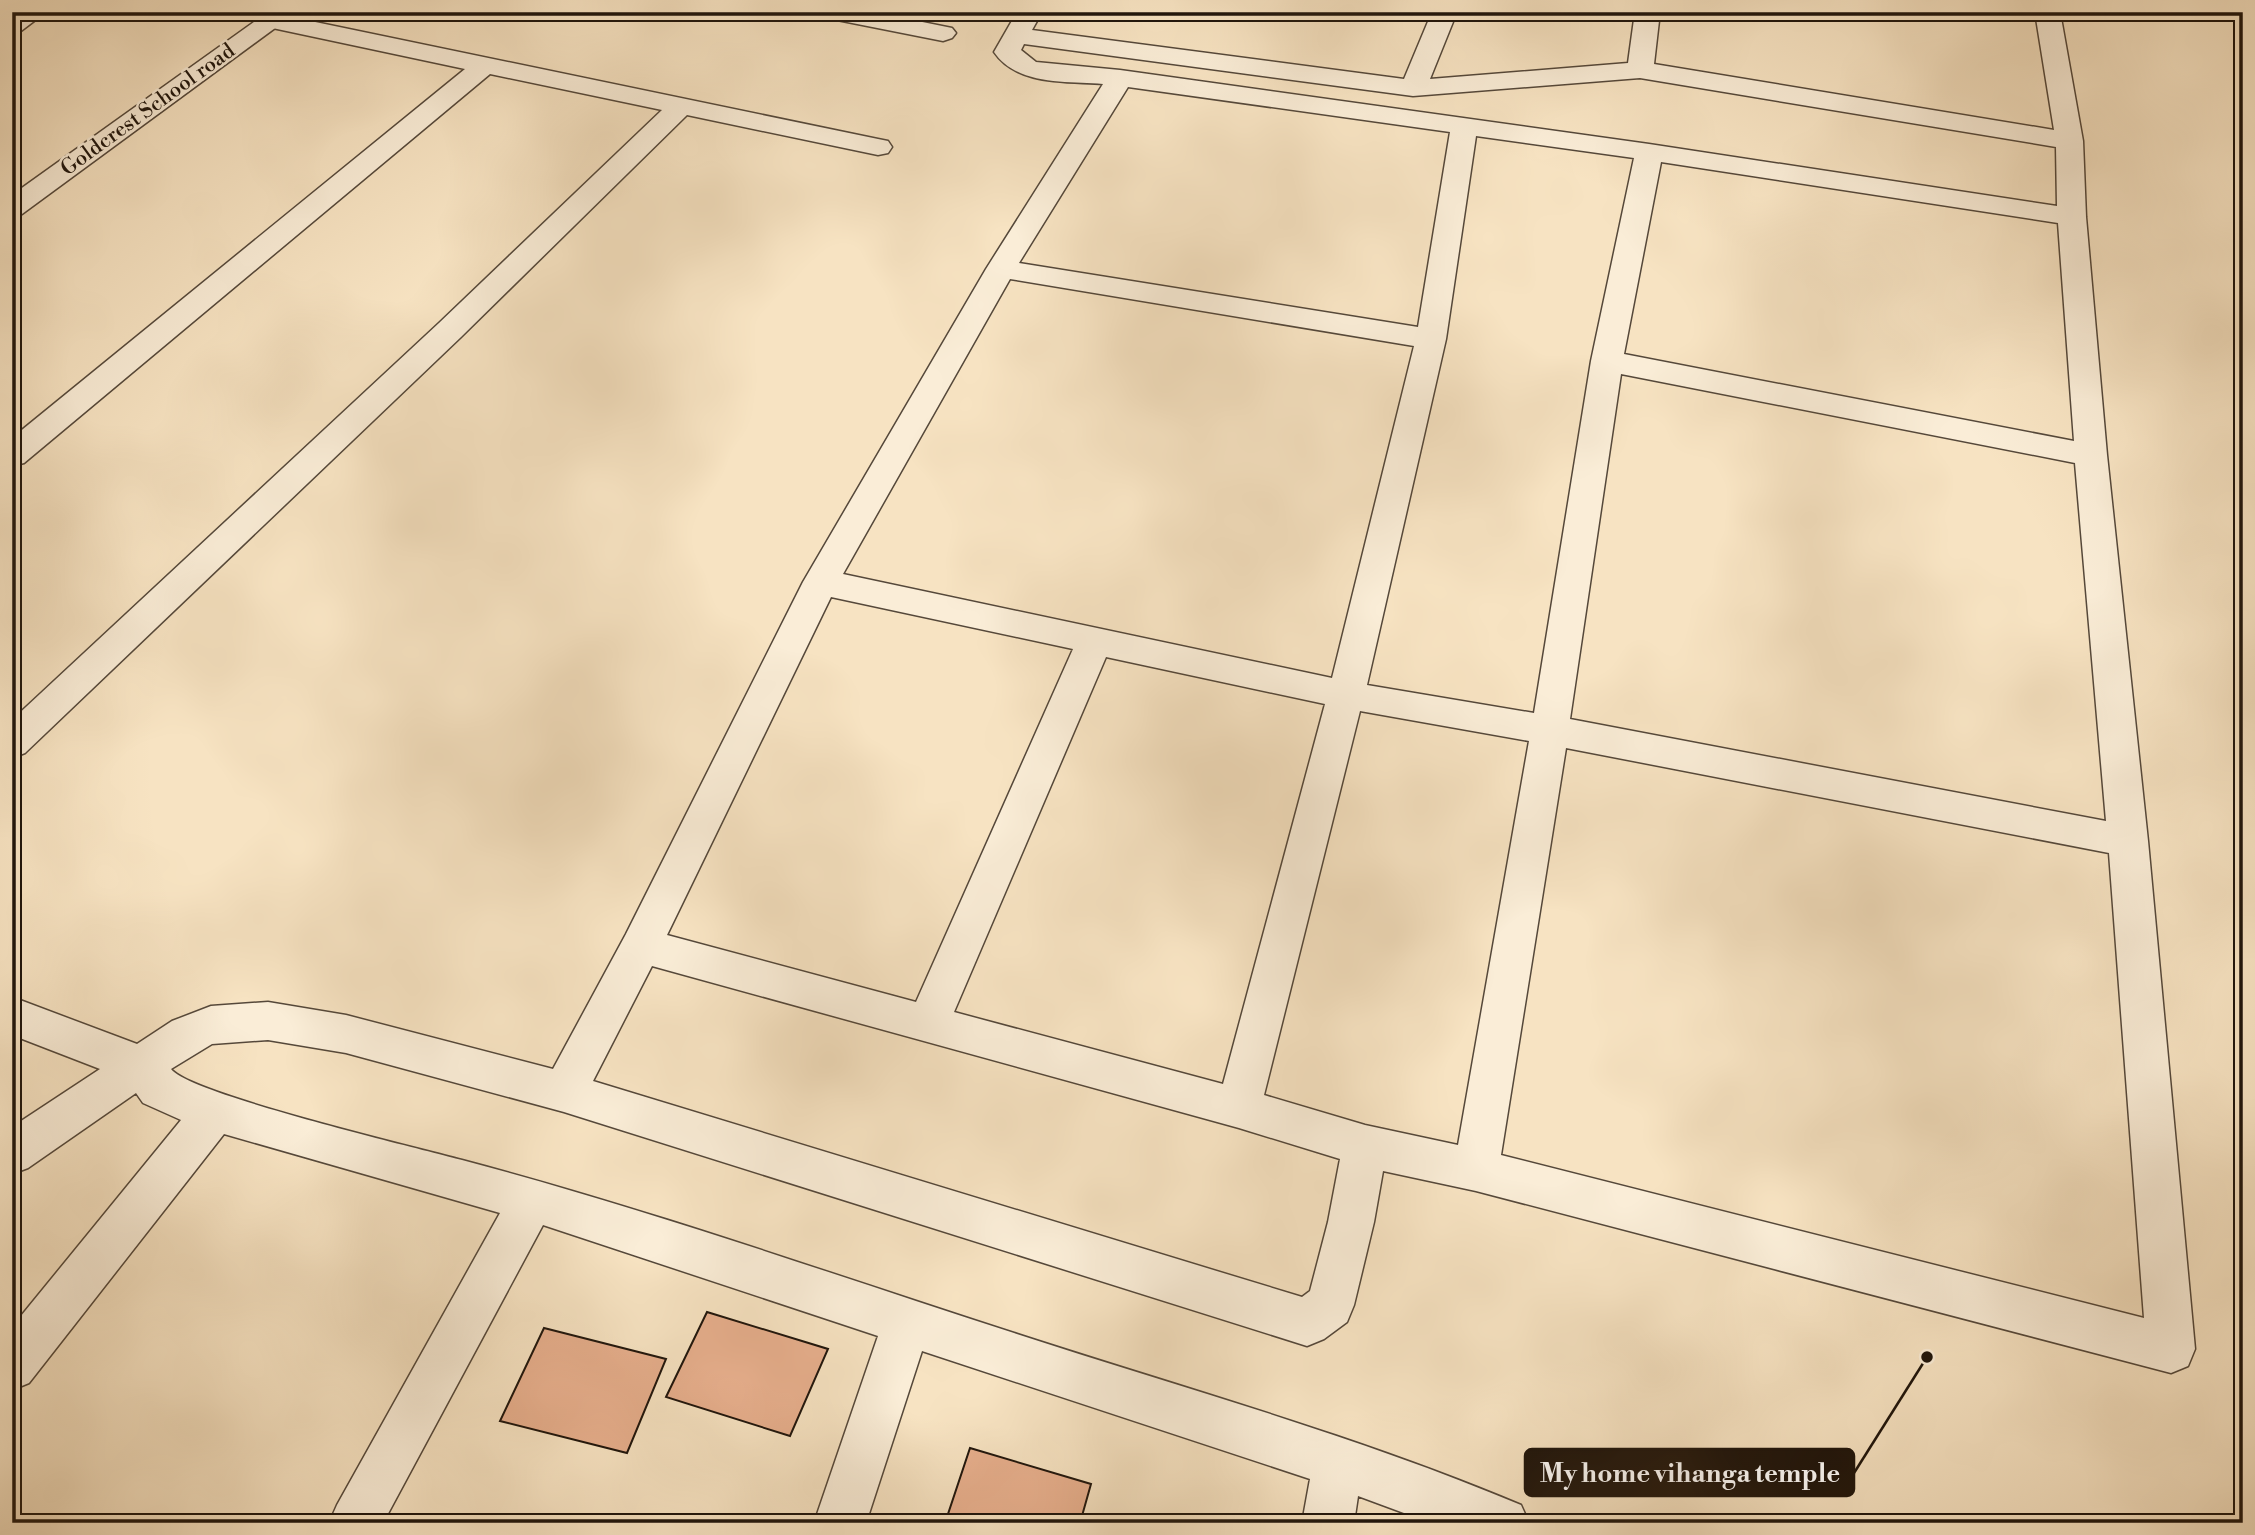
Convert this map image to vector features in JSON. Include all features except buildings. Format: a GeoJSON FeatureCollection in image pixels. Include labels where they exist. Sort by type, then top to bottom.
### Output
{"type":"FeatureCollection","features":[{"type":"Feature","properties":{"kind":"street"},"geometry":{"type":"LineString","coordinates":[[12,26],[34,12]]}},
{"type":"Feature","properties":{"kind":"street"},"geometry":{"type":"LineString","coordinates":[[832,12],[943,33]]}},
{"type":"Feature","properties":{"kind":"street"},"geometry":{"type":"LineString","coordinates":[[1413,88],[1445,12]]}},
{"type":"Feature","properties":{"kind":"street"},"geometry":{"type":"LineString","coordinates":[[1640,70],[1648,12]]}},
{"type":"Feature","properties":{"kind":"street"},"geometry":{"type":"LineString","coordinates":[[641,946],[1239,1108],[1365,1146],[1476,1170],[2171,1349],[2091,455],[2072,217],[2069,141],[2047,12]]}},
{"type":"Feature","properties":{"kind":"street"},"geometry":{"type":"LineString","coordinates":[[278,17],[484,66],[878,147]]}},
{"type":"Feature","properties":{"kind":"street","name":"Goldcrest School road"},"geometry":{"type":"LineString","coordinates":[[12,208],[278,17]]}},
{"type":"Feature","properties":{"kind":"street"},"geometry":{"type":"LineString","coordinates":[[2069,141],[1640,70],[1413,88],[1023,24],[1007,52],[1029,69],[1120,79],[1649,152],[2072,217]]}},
{"type":"Feature","properties":{"kind":"street"},"geometry":{"type":"LineString","coordinates":[[12,455],[484,66]]}},
{"type":"Feature","properties":{"kind":"street"},"geometry":{"type":"LineString","coordinates":[[564,1092],[641,946],[821,582],[1000,269],[1120,79]]}},
{"type":"Feature","properties":{"kind":"street"},"geometry":{"type":"LineString","coordinates":[[12,743],[450,330],[680,107]]}},
{"type":"Feature","properties":{"kind":"street"},"geometry":{"type":"LineString","coordinates":[[1239,1108],[1346,695],[1431,339],[1464,127]]}},
{"type":"Feature","properties":{"kind":"street"},"geometry":{"type":"LineString","coordinates":[[1476,1170],[1550,730],[1607,361],[1649,152]]}},
{"type":"Feature","properties":{"kind":"street"},"geometry":{"type":"LineString","coordinates":[[1000,269],[1431,339]]}},
{"type":"Feature","properties":{"kind":"street"},"geometry":{"type":"LineString","coordinates":[[1607,361],[2091,455]]}},
{"type":"Feature","properties":{"kind":"street"},"geometry":{"type":"LineString","coordinates":[[821,582],[1346,695],[1550,730],[2127,841]]}},
{"type":"Feature","properties":{"kind":"street"},"geometry":{"type":"LineString","coordinates":[[928,1023],[1096,641]]}},
{"type":"Feature","properties":{"kind":"street"},"geometry":{"type":"LineString","coordinates":[[12,1017],[143,1066],[159,1089],[180,1100],[215,1112],[532,1200],[1338,1463],[1503,1523]]}},
{"type":"Feature","properties":{"kind":"street"},"geometry":{"type":"LineString","coordinates":[[12,1153],[187,1034],[211,1025],[268,1021],[346,1034],[564,1092],[1307,1322],[1330,1305],[1349,1233],[1365,1146]]}},
{"type":"Feature","properties":{"kind":"street"},"geometry":{"type":"LineString","coordinates":[[12,1366],[215,1112]]}},
{"type":"Feature","properties":{"kind":"street"},"geometry":{"type":"LineString","coordinates":[[355,1523],[532,1200]]}},
{"type":"Feature","properties":{"kind":"street"},"geometry":{"type":"LineString","coordinates":[[840,1523],[907,1324]]}},
{"type":"Feature","properties":{"kind":"street"},"geometry":{"type":"LineString","coordinates":[[1328,1523],[1338,1463]]}},
{"type":"Feature","properties":{"kind":"place","name":"My home vihanga temple"},"geometry":{"type":"Point","coordinates":[1927,1357]}}]}
